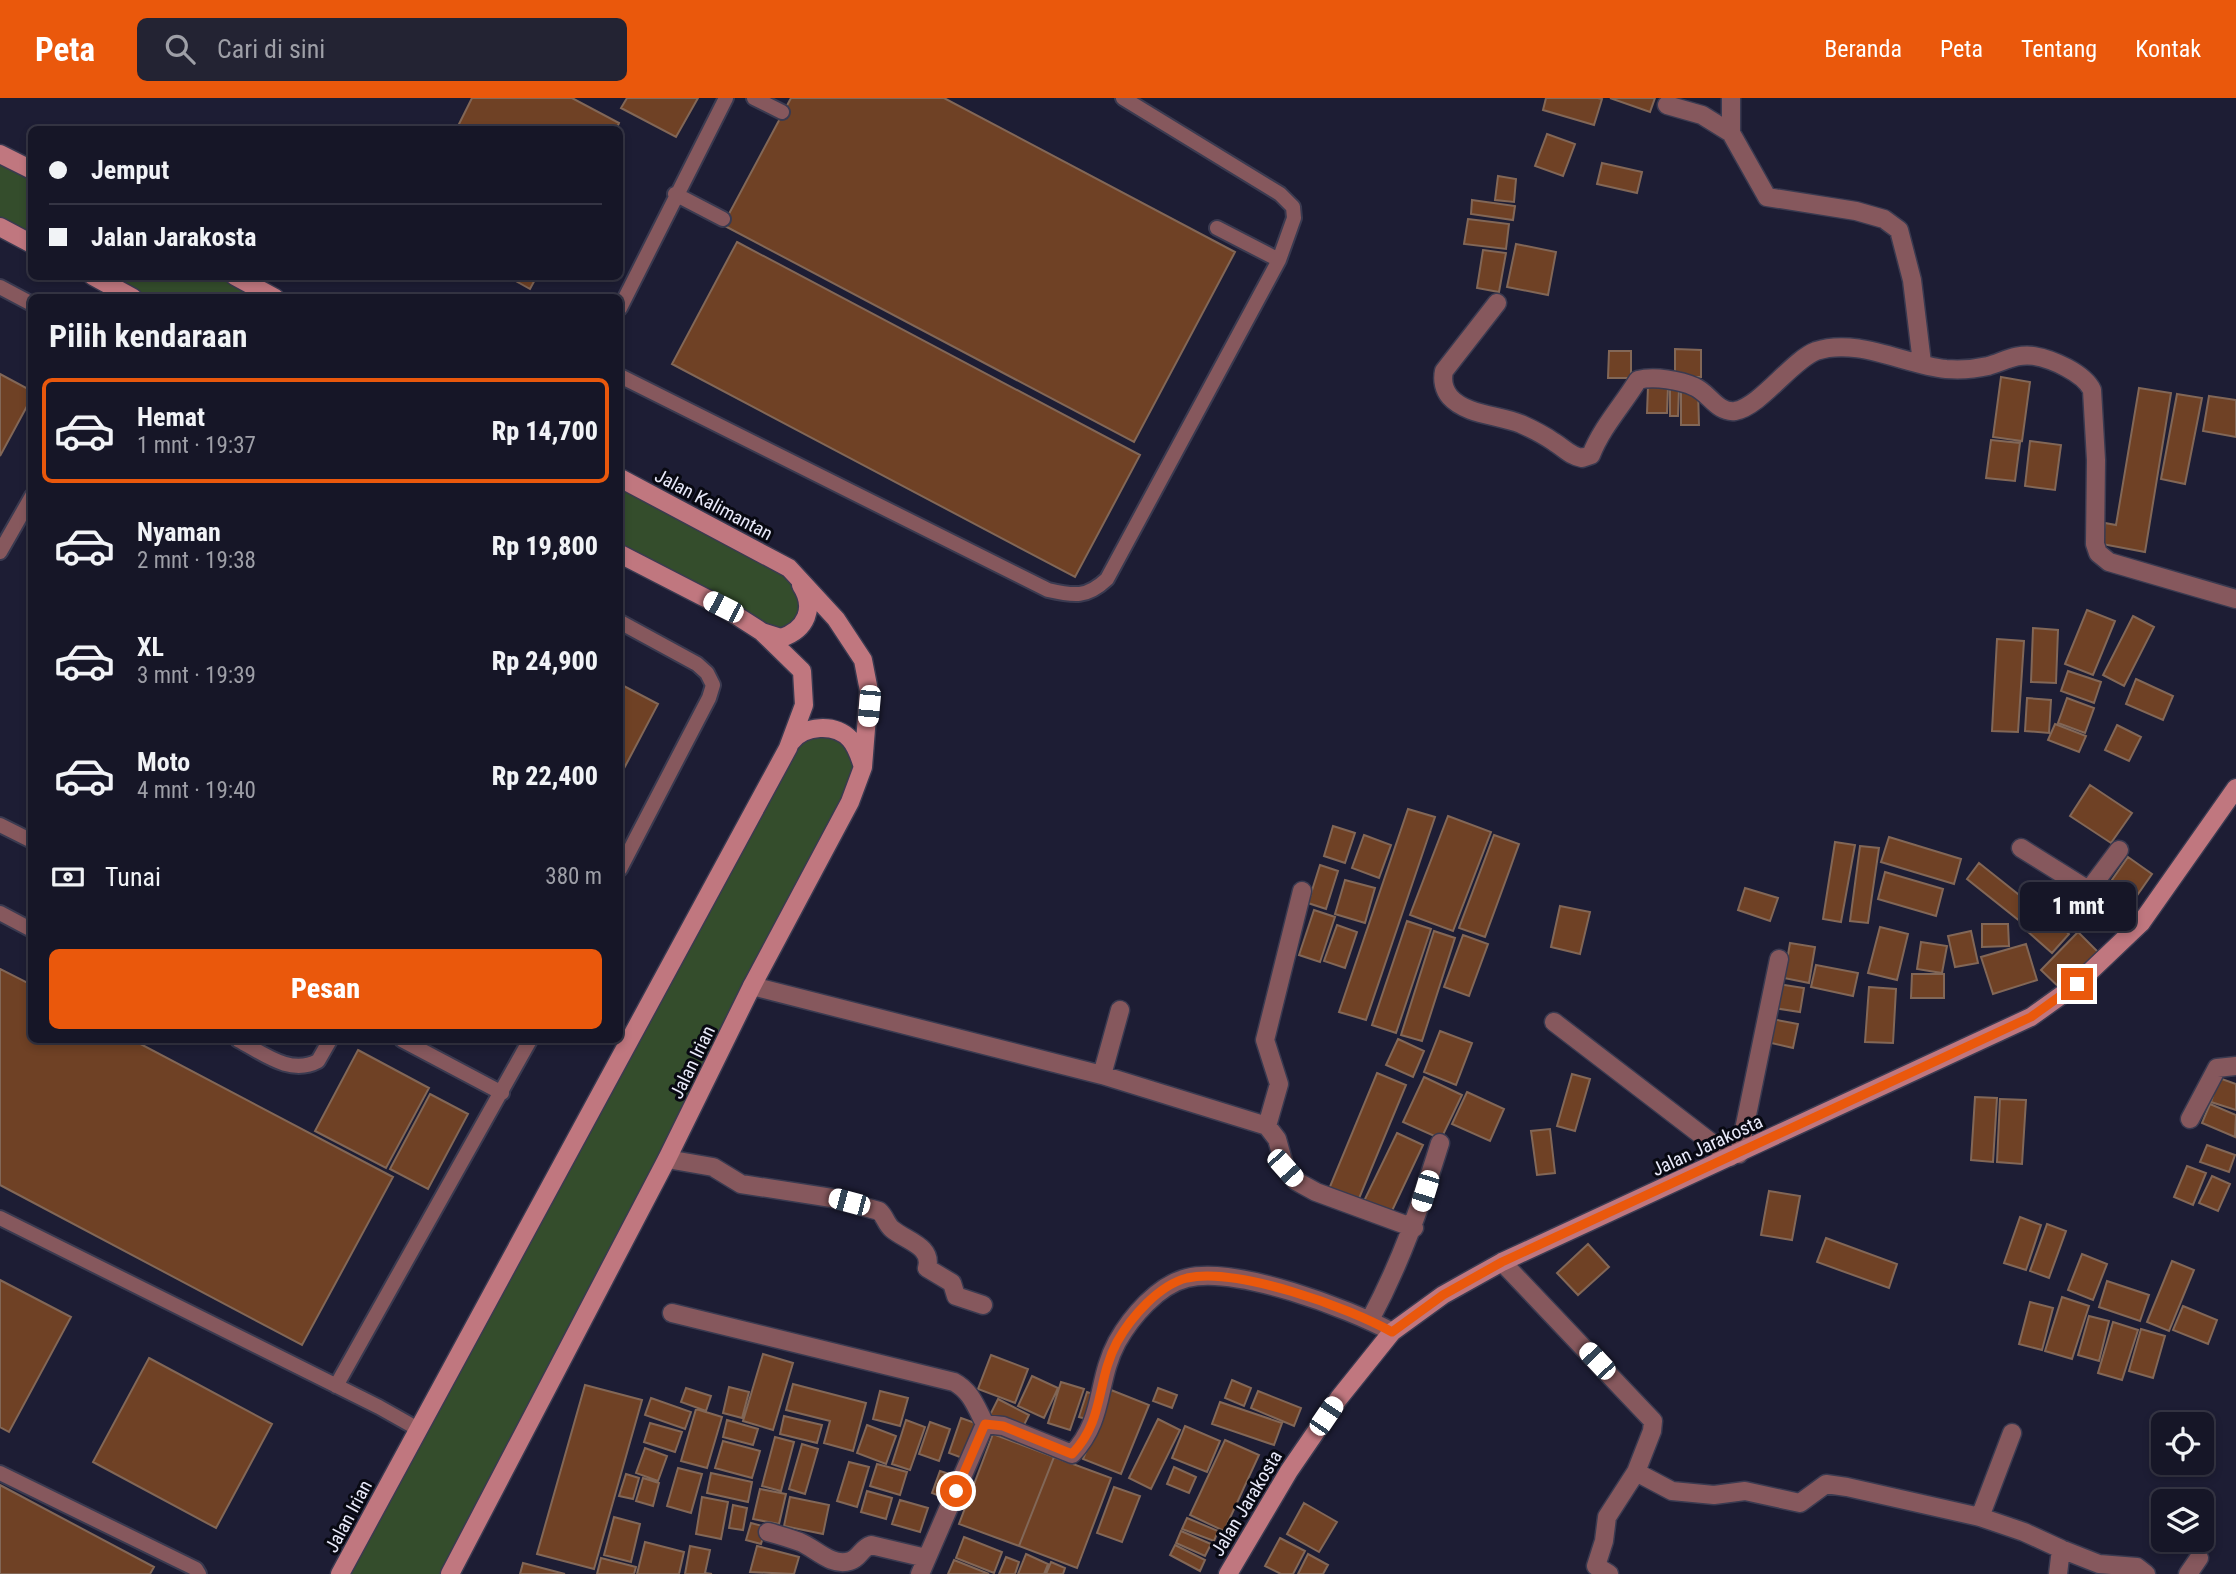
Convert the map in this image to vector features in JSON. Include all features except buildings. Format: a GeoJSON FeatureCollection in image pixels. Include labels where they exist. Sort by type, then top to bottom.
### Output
{"type":"FeatureCollection","features":[{"type":"Feature","properties":{"kind":"street"},"geometry":{"type":"LineString","coordinates":[[1731,98],[1731,133]]}},
{"type":"Feature","properties":{"kind":"street"},"geometry":{"type":"LineString","coordinates":[[1667,105],[1702,114],[1731,133],[1767,197],[1856,211],[1884,219],[1899,229],[1912,280],[1922,363]]}},
{"type":"Feature","properties":{"kind":"street"},"geometry":{"type":"LineString","coordinates":[[0,154],[28,168]]}},
{"type":"Feature","properties":{"kind":"street"},"geometry":{"type":"LineString","coordinates":[[0,227],[28,242]]}},
{"type":"Feature","properties":{"kind":"street"},"geometry":{"type":"LineString","coordinates":[[100,280],[126,294]]}},
{"type":"Feature","properties":{"kind":"street"},"geometry":{"type":"LineString","coordinates":[[242,280],[268,294]]}},
{"type":"Feature","properties":{"kind":"street"},"geometry":{"type":"LineString","coordinates":[[1497,303],[1444,372],[1442,379],[1450,397],[1466,408],[1520,424],[1556,443],[1569,454],[1582,458],[1591,455],[1602,431],[1627,400],[1638,380],[1673,381],[1697,387],[1722,409],[1735,411],[1748,404],[1815,351],[1874,350],[1944,369],[1988,366],[2008,358],[2033,355],[2063,366],[2089,384],[2096,460],[2095,544],[2098,553],[2109,562],[2236,599]]}},
{"type":"Feature","properties":{"kind":"street","name":"Jalan Kalimantan"},"geometry":{"type":"LineString","coordinates":[[623,480],[789,568]]}},
{"type":"Feature","properties":{"kind":"street"},"geometry":{"type":"LineString","coordinates":[[623,556],[723,607],[762,632],[781,638],[800,630],[809,603],[804,590],[789,568]]}},
{"type":"Feature","properties":{"kind":"street","name":"Jalan Irian"},"geometry":{"type":"LineString","coordinates":[[450,1574],[667,1159],[752,986],[850,802],[863,767],[869,691],[863,660],[836,619],[789,568]]}},
{"type":"Feature","properties":{"kind":"street","name":"Jalan Irian"},"geometry":{"type":"LineString","coordinates":[[340,1574],[789,745],[804,705],[802,671],[762,632]]}},
{"type":"Feature","properties":{"kind":"street"},"geometry":{"type":"LineString","coordinates":[[789,745],[797,734],[808,730],[833,730],[848,737],[857,748],[863,767]]}},
{"type":"Feature","properties":{"kind":"street","name":"Jalan Jarakosta"},"geometry":{"type":"LineString","coordinates":[[1228,1574],[1289,1471],[1339,1398],[1392,1332],[1443,1295],[1502,1262],[2031,1017],[2077,984],[2141,923],[2236,788]]}},
{"type":"Feature","properties":{"kind":"street"},"geometry":{"type":"LineString","coordinates":[[2021,848],[2141,923]]}},
{"type":"Feature","properties":{"kind":"street"},"geometry":{"type":"LineString","coordinates":[[2089,890],[2119,850]]}},
{"type":"Feature","properties":{"kind":"street"},"geometry":{"type":"LineString","coordinates":[[1266,1126],[1279,1084],[1265,1040],[1302,891]]}},
{"type":"Feature","properties":{"kind":"street"},"geometry":{"type":"LineString","coordinates":[[1554,1022],[1735,1156],[1779,959]]}},
{"type":"Feature","properties":{"kind":"street"},"geometry":{"type":"LineString","coordinates":[[752,986],[1102,1075],[1266,1126],[1277,1139],[1285,1168],[1296,1181],[1316,1192],[1414,1228]]}},
{"type":"Feature","properties":{"kind":"street"},"geometry":{"type":"LineString","coordinates":[[1102,1075],[1121,1010]]}},
{"type":"Feature","properties":{"kind":"street"},"geometry":{"type":"LineString","coordinates":[[2190,1119],[2217,1068],[2236,1066]]}},
{"type":"Feature","properties":{"kind":"street"},"geometry":{"type":"LineString","coordinates":[[1370,1320],[1394,1275],[1414,1228],[1440,1143]]}},
{"type":"Feature","properties":{"kind":"street"},"geometry":{"type":"LineString","coordinates":[[667,1159],[712,1167],[741,1184],[832,1198],[879,1211],[888,1226],[925,1249],[929,1261],[927,1268],[952,1283],[956,1296],[983,1305]]}},
{"type":"Feature","properties":{"kind":"street"},"geometry":{"type":"LineString","coordinates":[[1502,1262],[1653,1421],[1652,1432],[1636,1472],[1607,1517],[1604,1541],[1596,1566],[1609,1574]]}},
{"type":"Feature","properties":{"kind":"street"},"geometry":{"type":"LineString","coordinates":[[985,1424],[1003,1426],[1072,1454],[1090,1431],[1100,1405],[1103,1376],[1117,1343],[1132,1319],[1157,1296],[1184,1279],[1213,1274],[1255,1283],[1370,1320],[1392,1332]]}},
{"type":"Feature","properties":{"kind":"street"},"geometry":{"type":"LineString","coordinates":[[672,1313],[954,1382],[971,1396],[985,1424]]}},
{"type":"Feature","properties":{"kind":"street"},"geometry":{"type":"LineString","coordinates":[[768,1532],[801,1542],[821,1556],[844,1561],[856,1558],[863,1548],[872,1545],[923,1566],[985,1424]]}},
{"type":"Feature","properties":{"kind":"street"},"geometry":{"type":"LineString","coordinates":[[1980,1517],[2012,1433]]}},
{"type":"Feature","properties":{"kind":"street"},"geometry":{"type":"LineString","coordinates":[[1636,1472],[1672,1491],[1714,1495],[1745,1491],[1800,1503],[1826,1484],[1847,1486],[1980,1517],[2024,1532],[2081,1559],[2099,1564],[2137,1567],[2146,1574]]}},
{"type":"Feature","properties":{"kind":"street"},"geometry":{"type":"LineString","coordinates":[[2058,1574],[2061,1549]]}},
{"type":"Feature","properties":{"kind":"street"},"geometry":{"type":"LineString","coordinates":[[2188,1574],[2199,1559]]}},
{"type":"Feature","properties":{"kind":"lane"},"geometry":{"type":"LineString","coordinates":[[623,302],[726,98]]}},
{"type":"Feature","properties":{"kind":"lane"},"geometry":{"type":"LineString","coordinates":[[754,98],[782,112]]}},
{"type":"Feature","properties":{"kind":"lane"},"geometry":{"type":"LineString","coordinates":[[623,378],[1048,590],[1070,595],[1094,591],[1107,579],[1279,260],[1294,218],[1293,207],[1280,194],[1123,98]]}},
{"type":"Feature","properties":{"kind":"lane"},"geometry":{"type":"LineString","coordinates":[[676,194],[723,219]]}},
{"type":"Feature","properties":{"kind":"lane"},"geometry":{"type":"LineString","coordinates":[[1217,228],[1279,260]]}},
{"type":"Feature","properties":{"kind":"lane"},"geometry":{"type":"LineString","coordinates":[[0,286],[28,302]]}},
{"type":"Feature","properties":{"kind":"lane"},"geometry":{"type":"LineString","coordinates":[[0,552],[28,503]]}},
{"type":"Feature","properties":{"kind":"lane"},"geometry":{"type":"LineString","coordinates":[[623,624],[697,664],[707,673],[713,685],[709,698],[623,863]]}},
{"type":"Feature","properties":{"kind":"lane"},"geometry":{"type":"LineString","coordinates":[[0,825],[28,839]]}},
{"type":"Feature","properties":{"kind":"lane"},"geometry":{"type":"LineString","coordinates":[[0,913],[28,928]]}},
{"type":"Feature","properties":{"kind":"lane"},"geometry":{"type":"LineString","coordinates":[[244,1043],[285,1065],[297,1068],[318,1061],[328,1043]]}},
{"type":"Feature","properties":{"kind":"lane"},"geometry":{"type":"LineString","coordinates":[[408,1043],[502,1093]]}},
{"type":"Feature","properties":{"kind":"lane"},"geometry":{"type":"LineString","coordinates":[[336,1386],[528,1043]]}},
{"type":"Feature","properties":{"kind":"lane"},"geometry":{"type":"LineString","coordinates":[[0,1218],[418,1429]]}},
{"type":"Feature","properties":{"kind":"lane"},"geometry":{"type":"LineString","coordinates":[[0,1473],[196,1569],[199,1574]]}},
{"type":"Feature","properties":{"kind":"green space"},"geometry":{"type":"Polygon","coordinates":[[[0,152],[28,167],[28,242],[0,227],[0,152]]]}},
{"type":"Feature","properties":{"kind":"green space"},"geometry":{"type":"Polygon","coordinates":[[[99,280],[243,280],[271,294],[127,294],[99,280]]]}},
{"type":"Feature","properties":{"kind":"green space"},"geometry":{"type":"Polygon","coordinates":[[[623,480],[789,568],[809,603],[781,638],[623,556],[623,480]]]}},
{"type":"Feature","properties":{"kind":"green space"},"geometry":{"type":"Polygon","coordinates":[[[840,733],[863,767],[450,1574],[340,1574],[797,734],[840,733]]]}},
{"type":"Feature","properties":{"kind":"route"},"geometry":{"type":"LineString","coordinates":[[956,1491],[985,1424],[1003,1426],[1072,1454],[1090,1431],[1100,1405],[1103,1376],[1117,1343],[1132,1319],[1148,1303],[1184,1279],[1213,1274],[1255,1283],[1316,1300],[1370,1320],[1392,1332],[1443,1295],[1502,1262],[2031,1017],[2077,984]]}}]}
